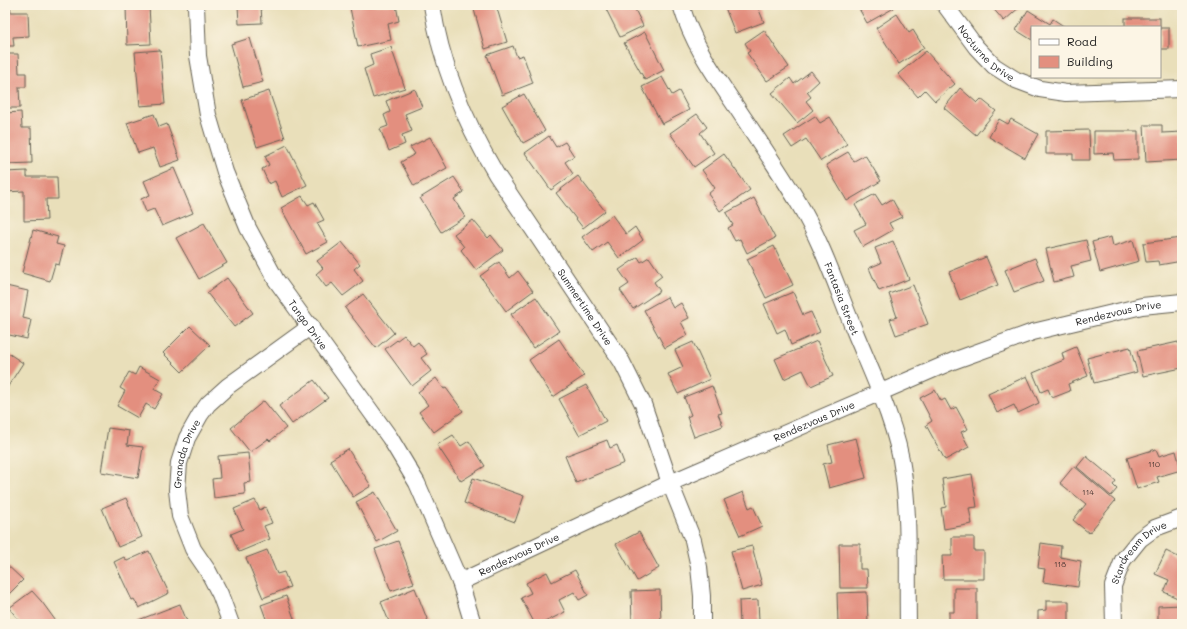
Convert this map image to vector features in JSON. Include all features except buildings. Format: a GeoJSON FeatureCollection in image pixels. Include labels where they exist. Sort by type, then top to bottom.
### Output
{"type":"FeatureCollection","features":[{"type":"Feature","properties":{"kind":"street","name":"Tango Drive"},"geometry":{"type":"LineString","coordinates":[[196,5],[198,56],[208,115],[225,172],[248,228],[276,280],[311,326],[390,438],[409,470],[423,497],[460,582],[474,624]]}},
{"type":"Feature","properties":{"kind":"street","name":"Summertime Drive"},"geometry":{"type":"LineString","coordinates":[[432,5],[446,66],[461,109],[478,143],[496,174],[622,362],[642,404],[694,547],[700,582],[702,624]]}},
{"type":"Feature","properties":{"kind":"street","name":"Fantasia Street"},"geometry":{"type":"LineString","coordinates":[[681,5],[697,46],[716,78],[798,202],[809,222],[880,393],[896,441],[903,471],[906,502],[908,624]]}},
{"type":"Feature","properties":{"kind":"street","name":"Nocturne Drive"},"geometry":{"type":"LineString","coordinates":[[945,5],[976,47],[994,66],[1016,80],[1040,89],[1066,93],[1182,89]]}},
{"type":"Feature","properties":{"kind":"street","name":"Rendezvous Drive"},"geometry":{"type":"LineString","coordinates":[[460,582],[670,483],[953,361],[1033,332],[1142,306],[1182,302]]}},
{"type":"Feature","properties":{"kind":"street","name":"Granada Drive"},"geometry":{"type":"LineString","coordinates":[[231,624],[220,594],[208,571],[193,549],[180,516],[177,490],[179,463],[187,438],[200,415],[213,399],[228,386],[311,326]]}},
{"type":"Feature","properties":{"kind":"street","name":"Stardream Drive"},"geometry":{"type":"LineString","coordinates":[[1114,624],[1113,586],[1123,560],[1140,539],[1155,528],[1182,518]]}}]}
